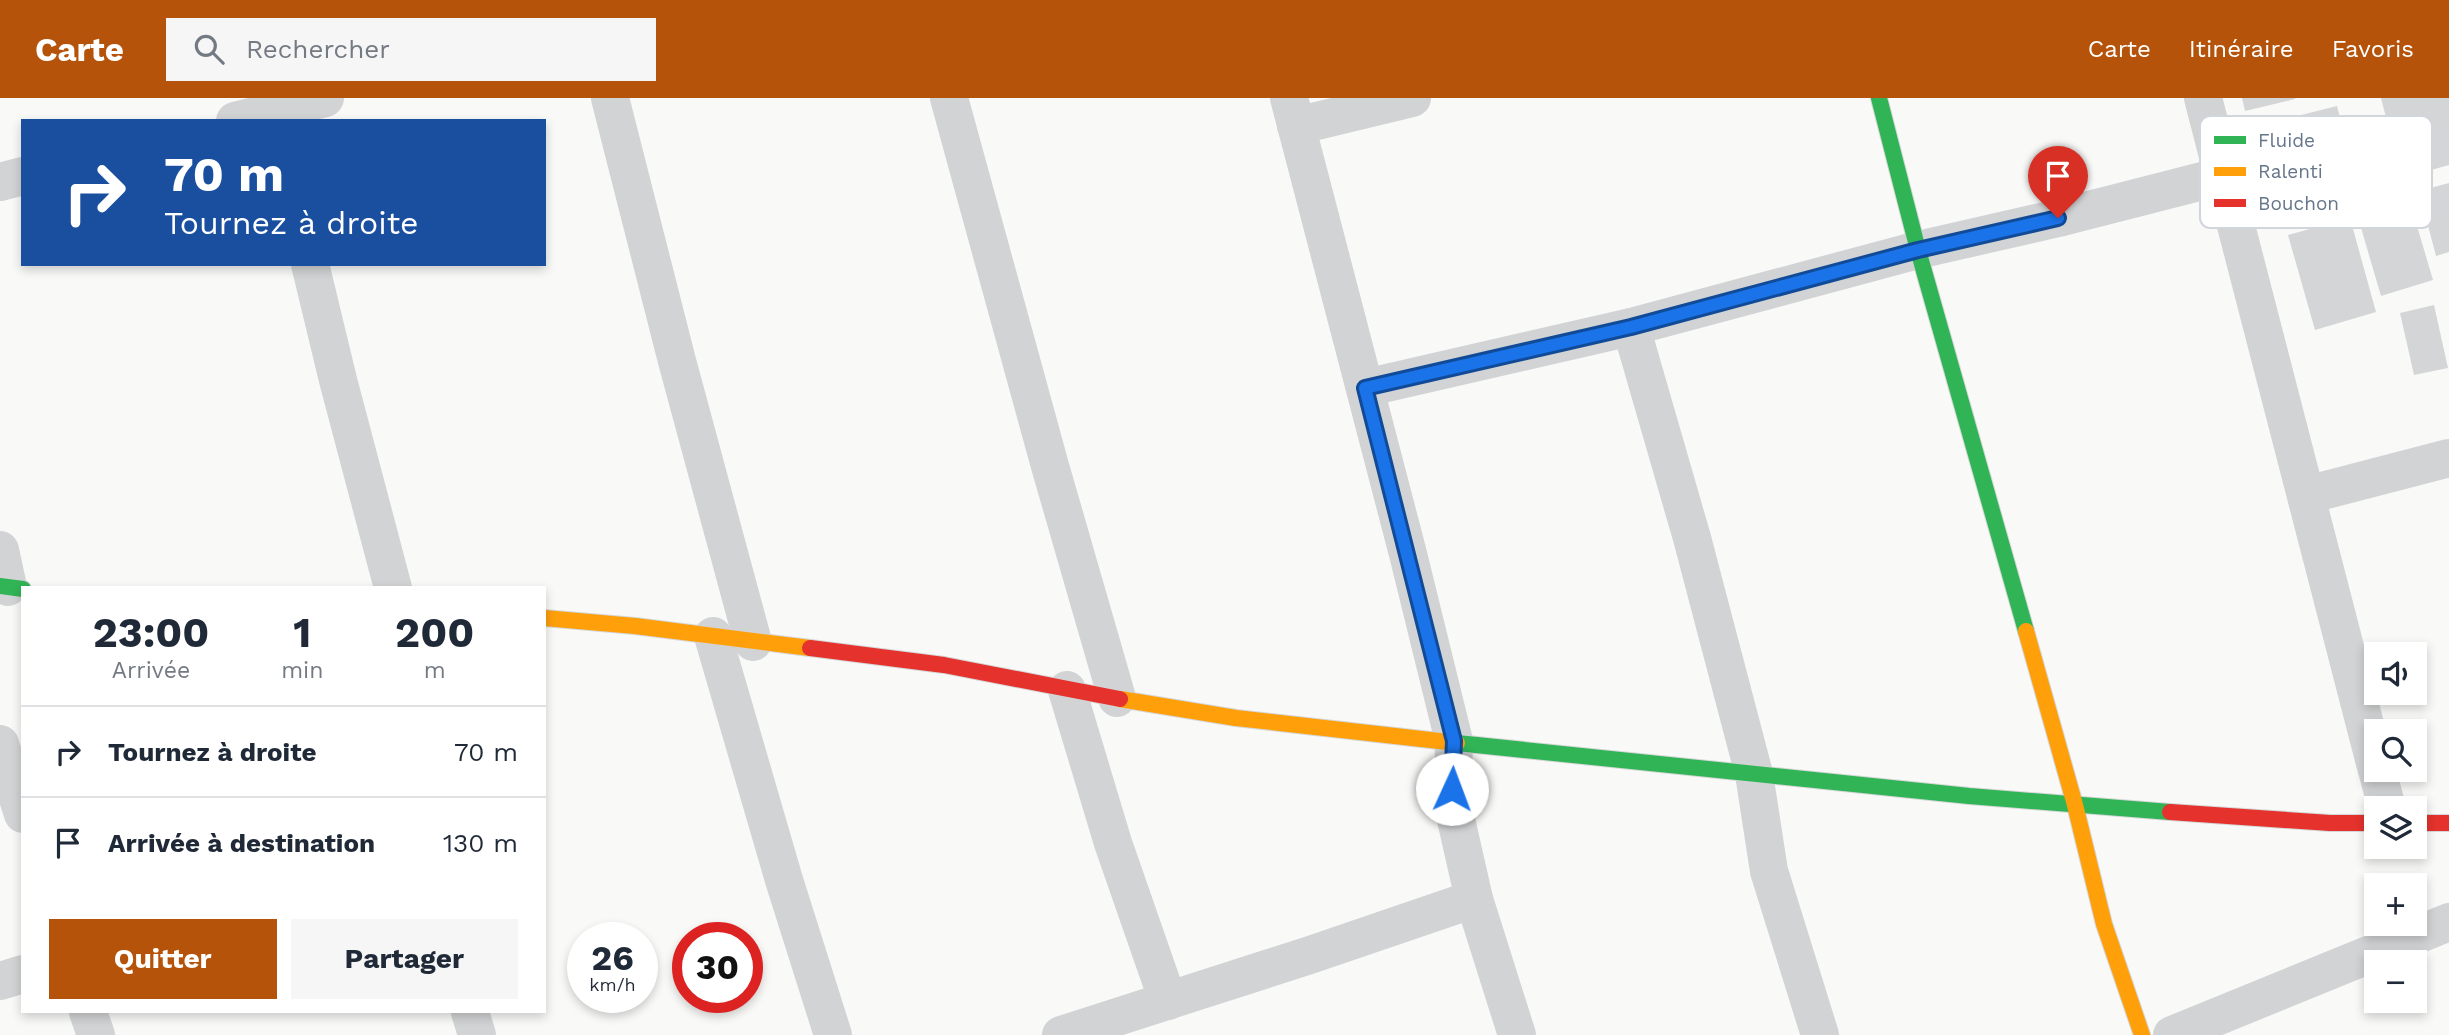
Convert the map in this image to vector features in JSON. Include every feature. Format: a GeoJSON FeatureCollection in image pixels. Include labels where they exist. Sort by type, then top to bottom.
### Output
{"type":"FeatureCollection","features":[{"type":"Feature","properties":{"kind":"main road"},"geometry":{"type":"LineString","coordinates":[[1879,98],[1918,250],[2075,805],[2104,924],[2142,1035]]}},
{"type":"Feature","properties":{"kind":"main road"},"geometry":{"type":"LineString","coordinates":[[546,618],[944,665],[1067,691],[1236,718],[1754,774],[2075,805],[2305,822],[2364,823]]}},
{"type":"Feature","properties":{"kind":"main road"},"geometry":{"type":"LineString","coordinates":[[2427,823],[2449,823]]}},
{"type":"Feature","properties":{"kind":"street"},"geometry":{"type":"LineString","coordinates":[[251,119],[275,116],[325,98]]}},
{"type":"Feature","properties":{"kind":"street"},"geometry":{"type":"LineString","coordinates":[[610,98],[753,642]]}},
{"type":"Feature","properties":{"kind":"street"},"geometry":{"type":"LineString","coordinates":[[949,98],[1117,698]]}},
{"type":"Feature","properties":{"kind":"street"},"geometry":{"type":"LineString","coordinates":[[1412,98],[1292,112],[1454,741],[1452,789],[1455,815],[1474,899],[1517,1035]]}},
{"type":"Feature","properties":{"kind":"street"},"geometry":{"type":"LineString","coordinates":[[2203,98],[2207,116]]}},
{"type":"Feature","properties":{"kind":"street"},"geometry":{"type":"LineString","coordinates":[[0,182],[21,177]]}},
{"type":"Feature","properties":{"kind":"street"},"geometry":{"type":"LineString","coordinates":[[1365,388],[1631,327],[1918,250],[2200,182]]}},
{"type":"Feature","properties":{"kind":"street"},"geometry":{"type":"LineString","coordinates":[[2236,228],[2364,719]]}},
{"type":"Feature","properties":{"kind":"street"},"geometry":{"type":"LineString","coordinates":[[310,266],[392,586]]}},
{"type":"Feature","properties":{"kind":"street"},"geometry":{"type":"LineString","coordinates":[[1631,327],[1692,538],[1754,774],[1769,871],[1820,1035]]}},
{"type":"Feature","properties":{"kind":"street"},"geometry":{"type":"LineString","coordinates":[[2307,495],[2449,458]]}},
{"type":"Feature","properties":{"kind":"street"},"geometry":{"type":"LineString","coordinates":[[0,550],[10,587]]}},
{"type":"Feature","properties":{"kind":"street"},"geometry":{"type":"LineString","coordinates":[[713,636],[784,880],[833,1035]]}},
{"type":"Feature","properties":{"kind":"street"},"geometry":{"type":"LineString","coordinates":[[1067,691],[1113,843],[1168,1001]]}},
{"type":"Feature","properties":{"kind":"street"},"geometry":{"type":"LineString","coordinates":[[0,744],[21,808]]}},
{"type":"Feature","properties":{"kind":"street"},"geometry":{"type":"LineString","coordinates":[[1061,1035],[1474,899]]}},
{"type":"Feature","properties":{"kind":"street"},"geometry":{"type":"LineString","coordinates":[[2172,1035],[2449,922]]}},
{"type":"Feature","properties":{"kind":"street"},"geometry":{"type":"LineString","coordinates":[[0,981],[21,975]]}},
{"type":"Feature","properties":{"kind":"street"},"geometry":{"type":"LineString","coordinates":[[88,1013],[96,1035]]}},
{"type":"Feature","properties":{"kind":"street"},"geometry":{"type":"LineString","coordinates":[[470,1013],[477,1035]]}},
{"type":"Feature","properties":{"kind":"building"},"geometry":{"type":"Polygon","coordinates":[[[2242,98],[2295,98],[2295,99],[2245,111],[2242,98]]]}},
{"type":"Feature","properties":{"kind":"building"},"geometry":{"type":"Polygon","coordinates":[[[2381,98],[2449,98],[2449,165],[2432,170],[2432,116],[2386,116],[2381,98]]]}},
{"type":"Feature","properties":{"kind":"building"},"geometry":{"type":"Polygon","coordinates":[[[2337,106],[2340,116],[2297,116],[2337,106]]]}},
{"type":"Feature","properties":{"kind":"building"},"geometry":{"type":"Polygon","coordinates":[[[2449,183],[2449,252],[2436,256],[2429,228],[2432,228],[2432,188],[2449,183]]]}},
{"type":"Feature","properties":{"kind":"building"},"geometry":{"type":"Polygon","coordinates":[[[2314,228],[2353,228],[2376,312],[2315,330],[2288,235],[2314,228]]]}},
{"type":"Feature","properties":{"kind":"building"},"geometry":{"type":"Polygon","coordinates":[[[2361,228],[2418,228],[2433,280],[2381,296],[2361,228]]]}},
{"type":"Feature","properties":{"kind":"building"},"geometry":{"type":"Polygon","coordinates":[[[2434,305],[2448,368],[2414,375],[2400,313],[2434,305]]]}},
{"type":"Feature","properties":{"kind":"traffic: fast"},"geometry":{"type":"LineString","coordinates":[[1879,98],[1918,250],[2026,631]]}},
{"type":"Feature","properties":{"kind":"traffic: fast"},"geometry":{"type":"LineString","coordinates":[[0,586],[21,589]]}},
{"type":"Feature","properties":{"kind":"traffic: fast"},"geometry":{"type":"LineString","coordinates":[[1457,743],[1969,796],[2170,812]]}},
{"type":"Feature","properties":{"kind":"traffic: slow"},"geometry":{"type":"LineString","coordinates":[[546,618],[635,626],[810,648]]}},
{"type":"Feature","properties":{"kind":"traffic: slow"},"geometry":{"type":"LineString","coordinates":[[2026,631],[2075,805],[2104,924],[2142,1035]]}},
{"type":"Feature","properties":{"kind":"traffic: slow"},"geometry":{"type":"LineString","coordinates":[[1120,699],[1236,718],[1457,743]]}},
{"type":"Feature","properties":{"kind":"traffic: jam"},"geometry":{"type":"LineString","coordinates":[[810,648],[944,665],[1120,699]]}},
{"type":"Feature","properties":{"kind":"traffic: jam"},"geometry":{"type":"LineString","coordinates":[[2170,812],[2364,823]]}},
{"type":"Feature","properties":{"kind":"traffic: jam"},"geometry":{"type":"LineString","coordinates":[[2427,823],[2449,823]]}},
{"type":"Feature","properties":{"kind":"route"},"geometry":{"type":"LineString","coordinates":[[1452,789],[1454,741],[1365,388],[1631,327],[1918,250],[2058,218]]}}]}
